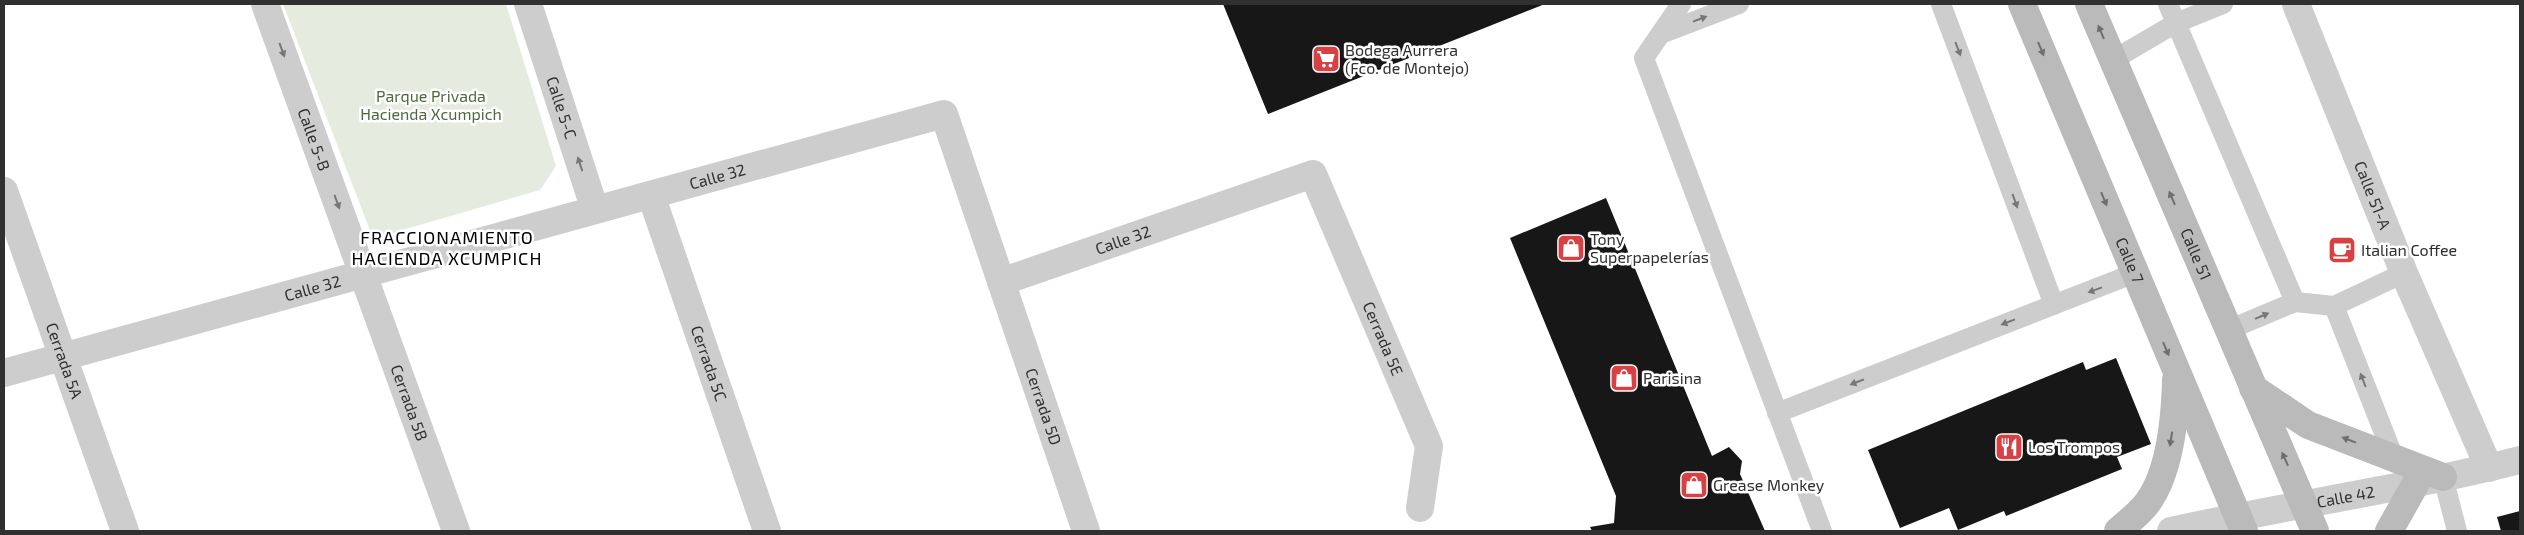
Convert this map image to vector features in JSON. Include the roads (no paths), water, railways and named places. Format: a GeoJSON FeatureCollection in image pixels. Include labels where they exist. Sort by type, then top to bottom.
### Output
{"type":"FeatureCollection","features":[{"type":"Feature","properties":{"kind":"main road","name":"Calle 7"},"geometry":{"type":"LineString","coordinates":[[2022,4],[2241,524]]}},
{"type":"Feature","properties":{"kind":"main road","name":"Calle 51"},"geometry":{"type":"LineString","coordinates":[[2089,4],[2315,531]]}},
{"type":"Feature","properties":{"kind":"main road"},"geometry":{"type":"LineString","coordinates":[[2118,531],[2145,506],[2160,476],[2171,439],[2175,412],[2176,373]]}},
{"type":"Feature","properties":{"kind":"main road"},"geometry":{"type":"LineString","coordinates":[[2253,388],[2308,425],[2443,478]]}},
{"type":"Feature","properties":{"kind":"main road"},"geometry":{"type":"LineString","coordinates":[[2389,531],[2416,483]]}},
{"type":"Feature","properties":{"kind":"street","name":"Calle 5-B"},"geometry":{"type":"LineString","coordinates":[[265,4],[363,274]]}},
{"type":"Feature","properties":{"kind":"street","name":"Calle 5-C"},"geometry":{"type":"LineString","coordinates":[[528,4],[595,210]]}},
{"type":"Feature","properties":{"kind":"street","name":"Calle 51-A"},"geometry":{"type":"LineString","coordinates":[[2296,4],[2404,273],[2489,468]]}},
{"type":"Feature","properties":{"kind":"street","name":"Calle 32"},"geometry":{"type":"LineString","coordinates":[[4,373],[944,114],[1002,282],[1313,174]]}},
{"type":"Feature","properties":{"kind":"street","name":"Cerrada 5E"},"geometry":{"type":"LineString","coordinates":[[1313,174],[1429,446],[1420,508]]}},
{"type":"Feature","properties":{"kind":"street","name":"Cerrada 5A"},"geometry":{"type":"LineString","coordinates":[[4,191],[125,531]]}},
{"type":"Feature","properties":{"kind":"street","name":"Cerrada 5C"},"geometry":{"type":"LineString","coordinates":[[651,195],[767,531]]}},
{"type":"Feature","properties":{"kind":"street","name":"Cerrada 5B"},"geometry":{"type":"LineString","coordinates":[[363,274],[456,531]]}},
{"type":"Feature","properties":{"kind":"street","name":"Cerrada 5D"},"geometry":{"type":"LineString","coordinates":[[1002,282],[1086,531]]}},
{"type":"Feature","properties":{"kind":"street","name":"Calle 42"},"geometry":{"type":"LineString","coordinates":[[2171,531],[2241,524],[2305,504],[2443,478],[2520,460]]}},
{"type":"Feature","properties":{"kind":"lane"},"geometry":{"type":"LineString","coordinates":[[1681,4],[1644,58],[1822,531]]}},
{"type":"Feature","properties":{"kind":"lane"},"geometry":{"type":"LineString","coordinates":[[1661,34],[1739,4]]}},
{"type":"Feature","properties":{"kind":"lane"},"geometry":{"type":"LineString","coordinates":[[1941,4],[2054,305]]}},
{"type":"Feature","properties":{"kind":"lane"},"geometry":{"type":"LineString","coordinates":[[2168,4],[2295,302]]}},
{"type":"Feature","properties":{"kind":"lane"},"geometry":{"type":"LineString","coordinates":[[2113,60],[2176,23],[2223,4]]}},
{"type":"Feature","properties":{"kind":"lane"},"geometry":{"type":"LineString","coordinates":[[1778,413],[2135,273]]}},
{"type":"Feature","properties":{"kind":"lane"},"geometry":{"type":"LineString","coordinates":[[2228,330],[2295,302],[2334,306],[2404,273]]}},
{"type":"Feature","properties":{"kind":"lane"},"geometry":{"type":"LineString","coordinates":[[2334,306],[2394,458]]}},
{"type":"Feature","properties":{"kind":"lane"},"geometry":{"type":"LineString","coordinates":[[2443,478],[2457,531]]}},
{"type":"Feature","properties":{"kind":"place","name":"Bodega Aurrera (Fco. de Montejo)"},"geometry":{"type":"Point","coordinates":[1326,59]}},
{"type":"Feature","properties":{"kind":"place","name":"Tony Superpapelerías"},"geometry":{"type":"Point","coordinates":[1571,248]}},
{"type":"Feature","properties":{"kind":"place","name":"Italian Coffee"},"geometry":{"type":"Point","coordinates":[2342,250]}},
{"type":"Feature","properties":{"kind":"place","name":"Parisina"},"geometry":{"type":"Point","coordinates":[1624,378]}},
{"type":"Feature","properties":{"kind":"place","name":"Los Trompos"},"geometry":{"type":"Point","coordinates":[2009,447]}},
{"type":"Feature","properties":{"kind":"place","name":"Grease Monkey"},"geometry":{"type":"Point","coordinates":[1694,485]}},
{"type":"Feature","properties":{"kind":"district","name":"FRACCIONAMIENTO HACIENDA XCUMPICH"},"geometry":{"type":"Point","coordinates":[447,248]}},
{"type":"Feature","properties":{"kind":"park label","name":"Parque Privada Hacienda Xcumpich"},"geometry":{"type":"Point","coordinates":[431,105]}}]}
